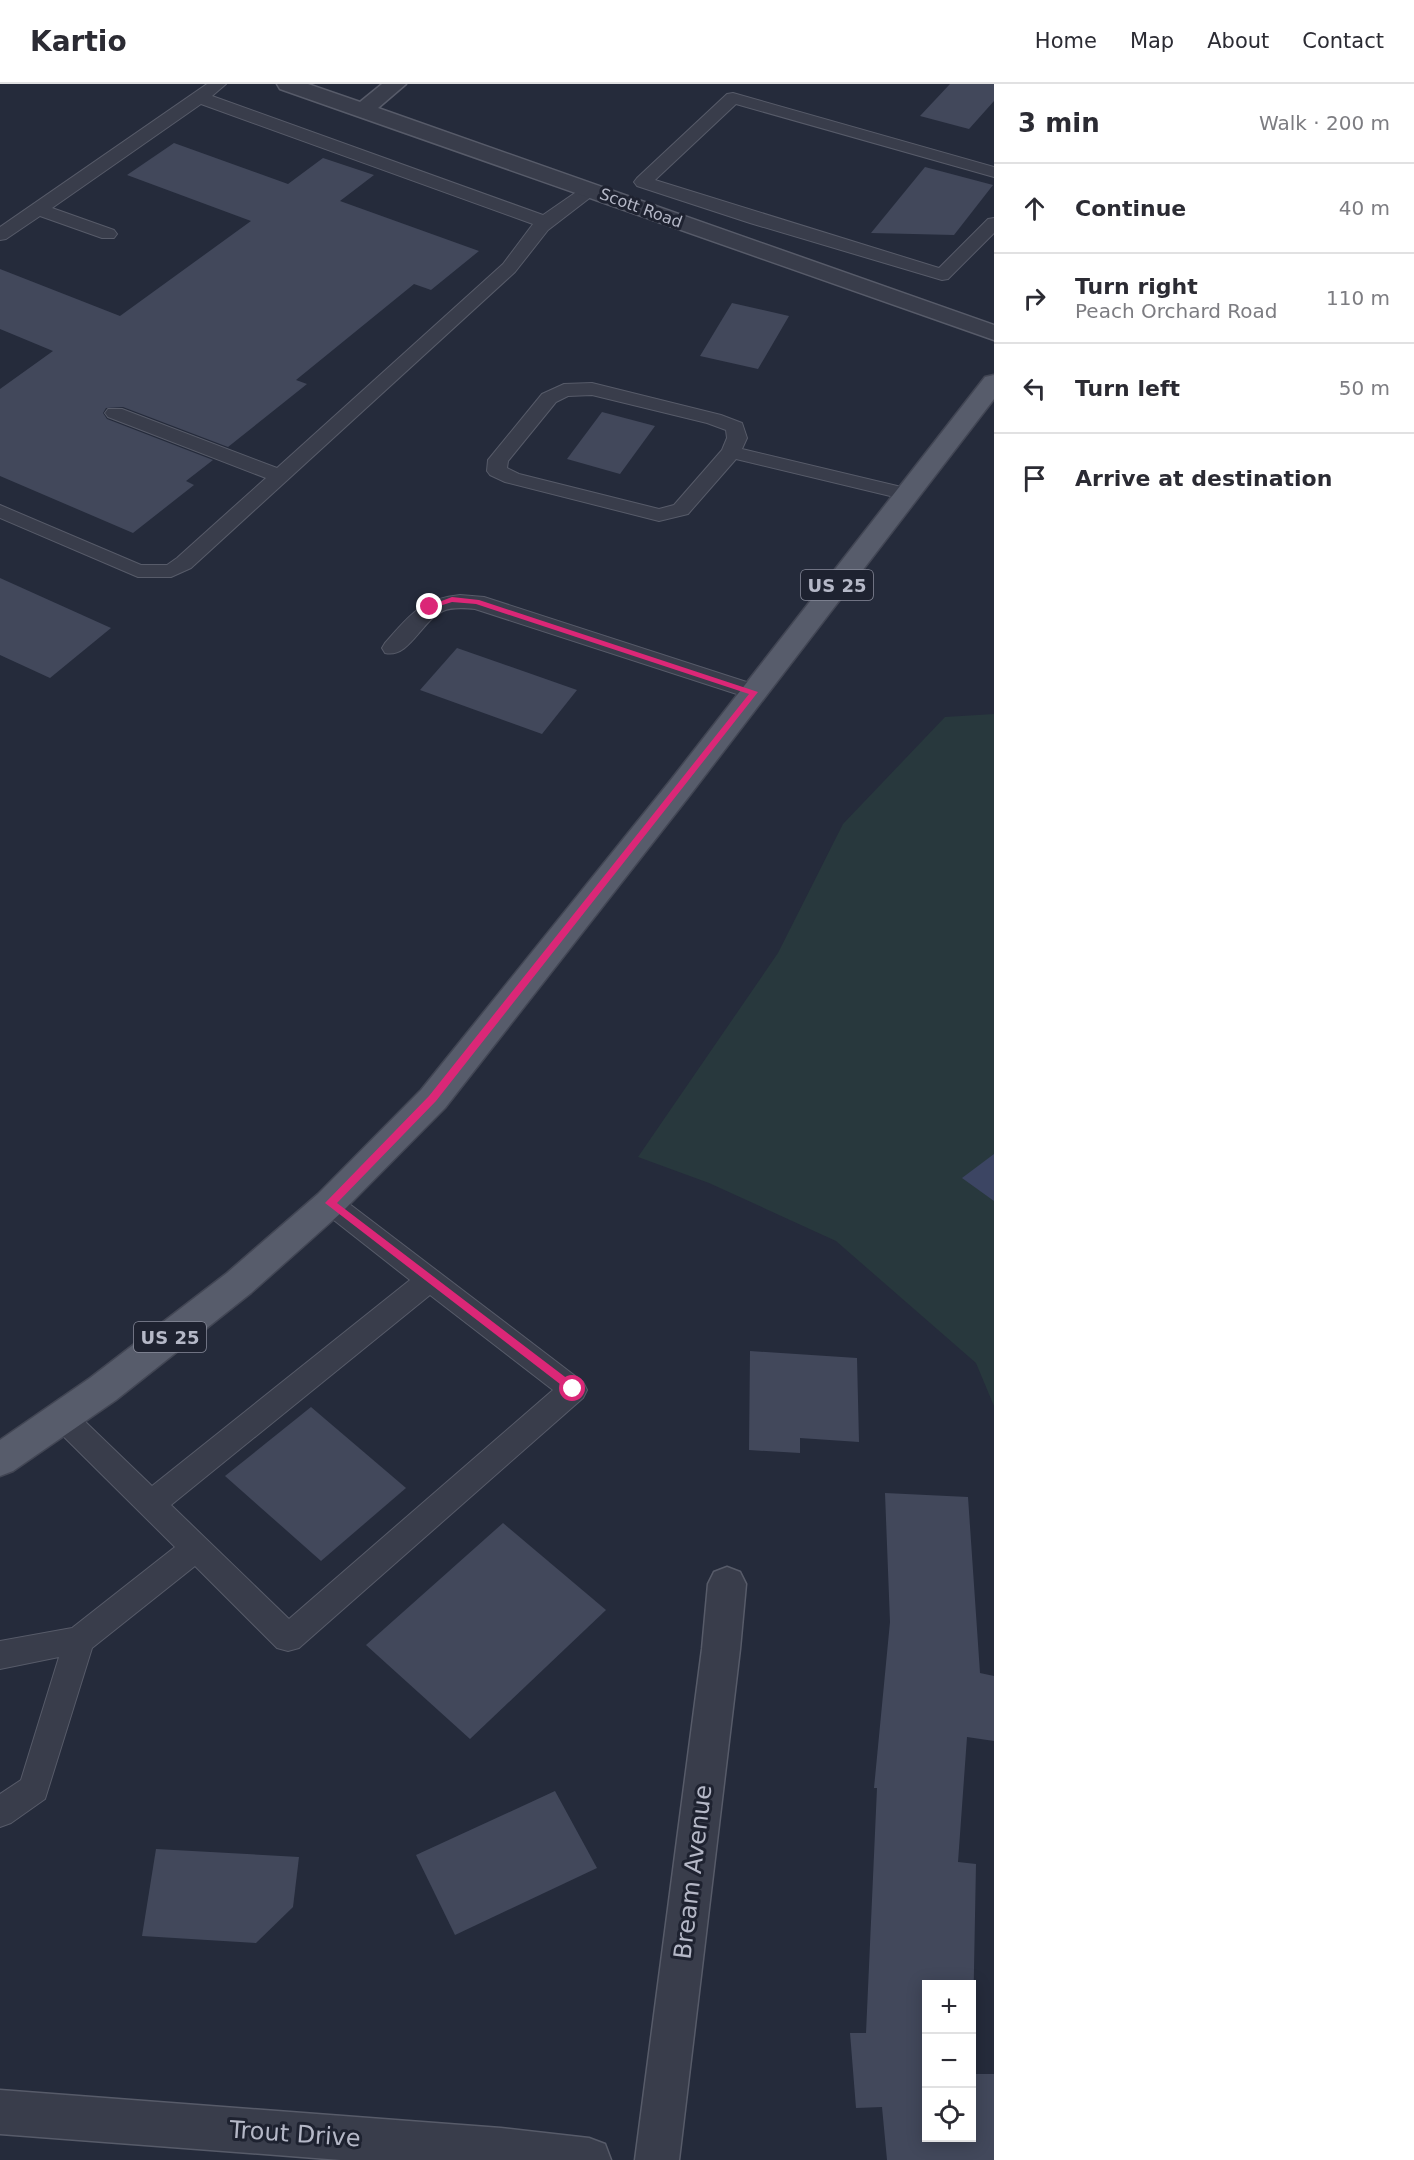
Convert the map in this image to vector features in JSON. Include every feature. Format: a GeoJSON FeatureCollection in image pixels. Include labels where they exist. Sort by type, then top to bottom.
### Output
{"type":"FeatureCollection","features":[{"type":"Feature","properties":{"kind":"main road","name":"US 25"},"geometry":{"type":"LineString","coordinates":[[0,1460],[103,1389],[239,1283],[330,1203],[433,1099],[680,788],[994,382]]}},
{"type":"Feature","properties":{"kind":"street","name":"Scott Road"},"geometry":{"type":"LineString","coordinates":[[288,84],[994,333]]}},
{"type":"Feature","properties":{"kind":"street"},"geometry":{"type":"LineString","coordinates":[[363,110],[395,84]]}},
{"type":"Feature","properties":{"kind":"street","name":"Bream Avenue"},"geometry":{"type":"LineString","coordinates":[[657,2160],[721,1649],[726,1584]]}},
{"type":"Feature","properties":{"kind":"street","name":"Trout Drive"},"geometry":{"type":"LineString","coordinates":[[0,2112],[501,2150],[589,2160]]}},
{"type":"Feature","properties":{"kind":"lane"},"geometry":{"type":"LineString","coordinates":[[0,235],[218,84]]}},
{"type":"Feature","properties":{"kind":"lane"},"geometry":{"type":"LineString","coordinates":[[199,97],[545,222]]}},
{"type":"Feature","properties":{"kind":"lane"},"geometry":{"type":"LineString","coordinates":[[994,172],[733,98],[643,182],[942,275],[994,223]]}},
{"type":"Feature","properties":{"kind":"lane"},"geometry":{"type":"LineString","coordinates":[[0,511],[138,571],[171,571],[184,563],[518,260],[527,241],[545,222],[591,190]]}},
{"type":"Feature","properties":{"kind":"lane"},"geometry":{"type":"LineString","coordinates":[[39,209],[108,234]]}},
{"type":"Feature","properties":{"kind":"lane"},"geometry":{"type":"LineString","coordinates":[[733,241],[756,219]]}},
{"type":"Feature","properties":{"kind":"lane"},"geometry":{"type":"LineString","coordinates":[[592,389],[714,419],[735,427],[737,438],[731,452],[681,510],[659,515],[512,478],[497,471],[498,460],[549,398],[564,390],[592,389]]}},
{"type":"Feature","properties":{"kind":"lane"},"geometry":{"type":"LineString","coordinates":[[116,413],[279,476]]}},
{"type":"Feature","properties":{"kind":"lane"},"geometry":{"type":"LineString","coordinates":[[731,452],[908,494]]}},
{"type":"Feature","properties":{"kind":"lane"},"geometry":{"type":"LineString","coordinates":[[393,648],[430,607],[452,600],[477,602],[754,692]]}},
{"type":"Feature","properties":{"kind":"lane"},"geometry":{"type":"LineString","coordinates":[[62,1417],[288,1638],[573,1389],[330,1203]]}},
{"type":"Feature","properties":{"kind":"lane"},"geometry":{"type":"LineString","coordinates":[[151,1504],[430,1279]]}},
{"type":"Feature","properties":{"kind":"lane"},"geometry":{"type":"LineString","coordinates":[[0,1655],[79,1640],[196,1548]]}},
{"type":"Feature","properties":{"kind":"lane"},"geometry":{"type":"LineString","coordinates":[[0,1812],[34,1789],[79,1640]]}},
{"type":"Feature","properties":{"kind":"shaded area"},"geometry":{"type":"Polygon","coordinates":[[[994,714],[994,1406],[976,1363],[836,1241],[709,1183],[638,1157],[778,953],[843,824],[945,717],[994,714]]]}},
{"type":"Feature","properties":{"kind":"water"},"geometry":{"type":"Polygon","coordinates":[[[994,1154],[994,1201],[962,1178],[994,1154]]]}},
{"type":"Feature","properties":{"kind":"building"},"geometry":{"type":"Polygon","coordinates":[[[950,84],[994,84],[994,101],[969,129],[920,116],[950,84]]]}},
{"type":"Feature","properties":{"kind":"building"},"geometry":{"type":"Polygon","coordinates":[[[174,143],[288,184],[323,158],[374,175],[340,201],[479,251],[431,290],[414,284],[296,380],[307,384],[228,447],[123,407],[106,408],[103,413],[107,419],[213,460],[186,481],[194,485],[133,533],[0,476],[0,389],[53,351],[0,329],[0,269],[120,316],[251,221],[127,175],[174,143]]]}},
{"type":"Feature","properties":{"kind":"building"},"geometry":{"type":"Polygon","coordinates":[[[925,167],[993,185],[954,235],[871,233],[925,167]]]}},
{"type":"Feature","properties":{"kind":"building"},"geometry":{"type":"Polygon","coordinates":[[[732,303],[789,316],[758,369],[700,356],[732,303]]]}},
{"type":"Feature","properties":{"kind":"building"},"geometry":{"type":"Polygon","coordinates":[[[602,412],[655,426],[620,474],[567,459],[602,412]]]}},
{"type":"Feature","properties":{"kind":"building"},"geometry":{"type":"Polygon","coordinates":[[[0,578],[111,628],[50,678],[0,655],[0,578]]]}},
{"type":"Feature","properties":{"kind":"building"},"geometry":{"type":"Polygon","coordinates":[[[457,648],[577,690],[542,734],[420,690],[457,648]]]}},
{"type":"Feature","properties":{"kind":"building"},"geometry":{"type":"Polygon","coordinates":[[[750,1351],[857,1358],[859,1442],[800,1438],[800,1453],[749,1450],[750,1351]]]}},
{"type":"Feature","properties":{"kind":"building"},"geometry":{"type":"Polygon","coordinates":[[[311,1407],[406,1488],[321,1561],[225,1476],[311,1407]]]}},
{"type":"Feature","properties":{"kind":"building"},"geometry":{"type":"Polygon","coordinates":[[[885,1493],[968,1497],[980,1673],[994,1676],[994,1741],[967,1737],[958,1862],[976,1864],[974,1980],[922,1980],[922,2142],[976,2142],[976,2074],[994,2074],[994,2160],[887,2160],[882,2107],[856,2108],[850,2033],[866,2033],[877,1788],[874,1788],[890,1622],[885,1493]]]}},
{"type":"Feature","properties":{"kind":"building"},"geometry":{"type":"Polygon","coordinates":[[[503,1523],[606,1610],[470,1739],[366,1645],[503,1523]]]}},
{"type":"Feature","properties":{"kind":"building"},"geometry":{"type":"Polygon","coordinates":[[[555,1791],[597,1868],[455,1935],[416,1855],[555,1791]]]}},
{"type":"Feature","properties":{"kind":"building"},"geometry":{"type":"Polygon","coordinates":[[[156,1849],[299,1857],[293,1907],[256,1943],[142,1936],[156,1849]]]}},
{"type":"Feature","properties":{"kind":"route"},"geometry":{"type":"LineString","coordinates":[[430,607],[452,600],[477,602],[754,692],[433,1099],[330,1203],[573,1389]]}}]}
